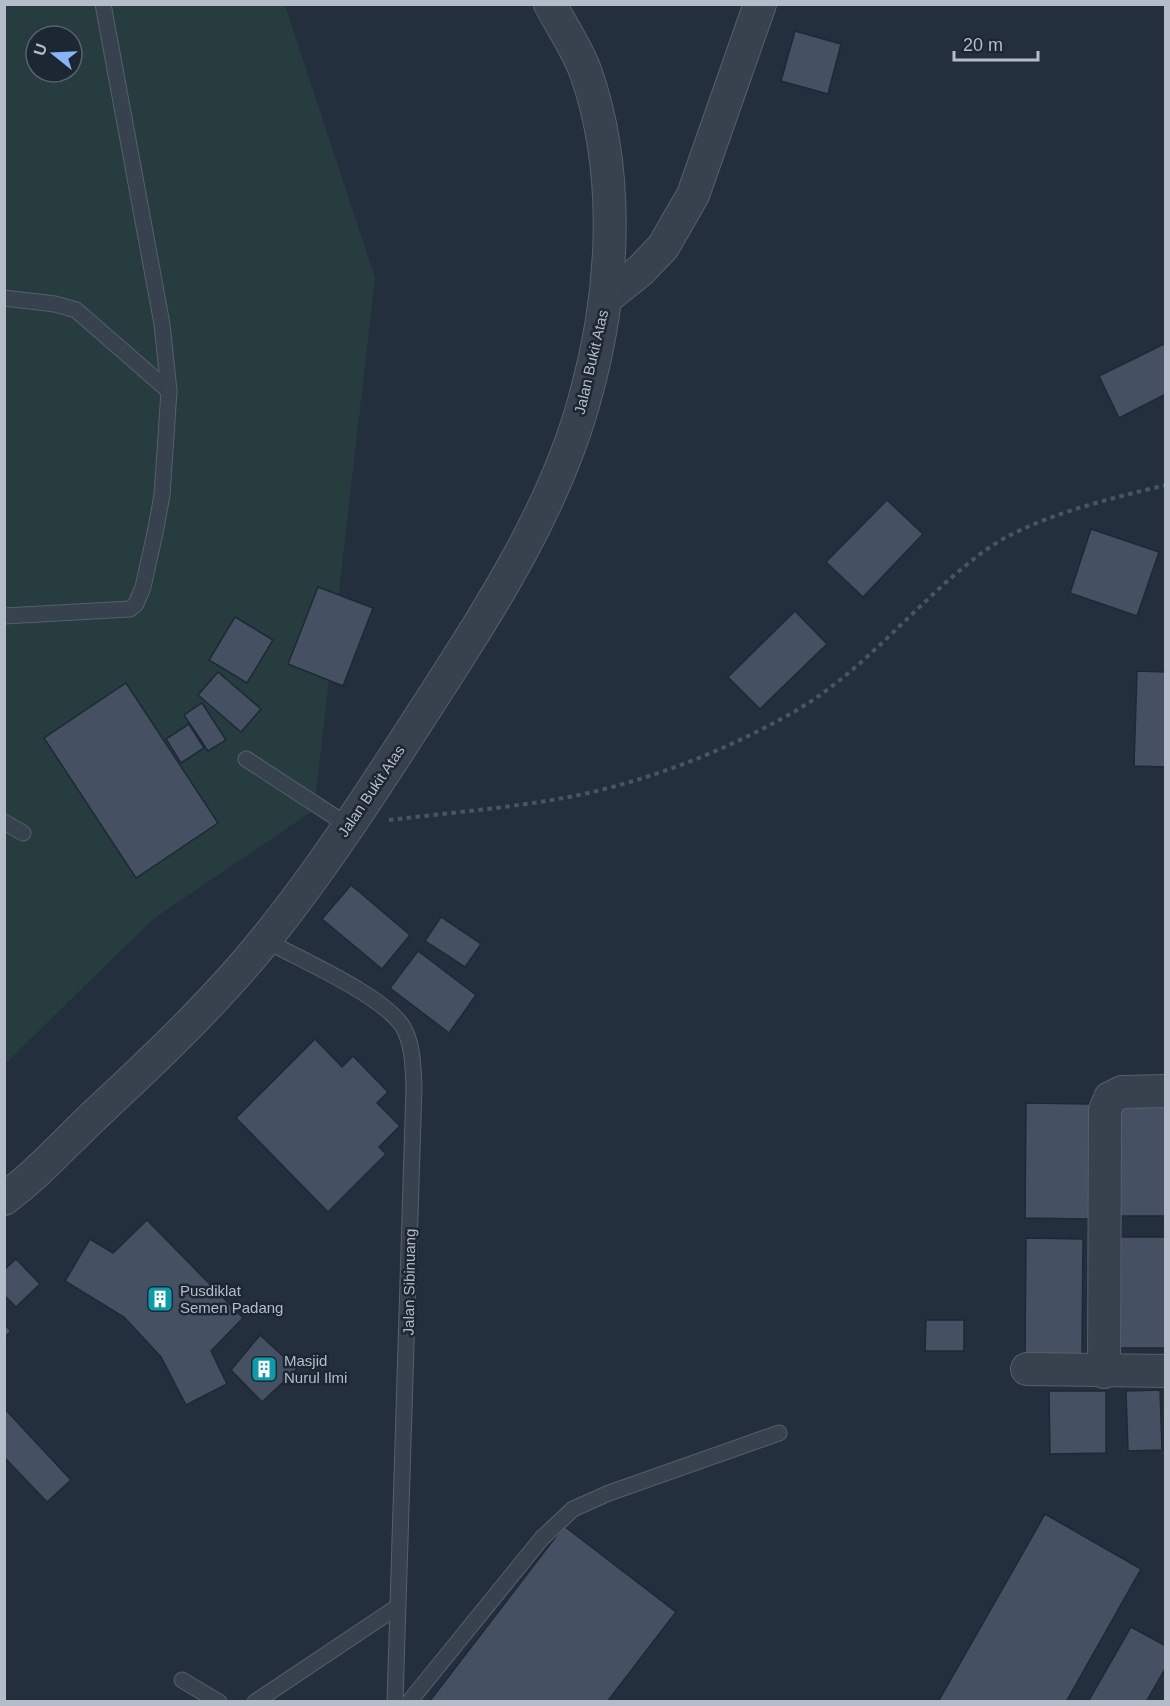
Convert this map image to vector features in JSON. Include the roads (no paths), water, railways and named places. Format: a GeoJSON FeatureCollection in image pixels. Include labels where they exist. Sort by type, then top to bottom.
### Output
{"type":"FeatureCollection","features":[{"type":"Feature","properties":{"kind":"street","name":"Jalan Bukit Atas"},"geometry":{"type":"LineString","coordinates":[[4,1199],[120,1092],[211,1002],[265,940],[350,826],[515,564],[549,496],[586,394],[605,299],[608,223],[605,149],[596,104],[584,68],[550,4]]}},
{"type":"Feature","properties":{"kind":"street","name":"Jalan Bukit Atas"},"geometry":{"type":"LineString","coordinates":[[605,299],[640,271],[663,247],[693,195],[760,4]]}},
{"type":"Feature","properties":{"kind":"street"},"geometry":{"type":"LineString","coordinates":[[1104,1372],[1105,1110],[1110,1098],[1122,1092],[1166,1091]]}},
{"type":"Feature","properties":{"kind":"street"},"geometry":{"type":"LineString","coordinates":[[1027,1369],[1104,1372],[1166,1371]]}},
{"type":"Feature","properties":{"kind":"lane"},"geometry":{"type":"LineString","coordinates":[[4,616],[121,612],[136,604],[143,587],[162,495],[169,391],[162,324],[103,4]]}},
{"type":"Feature","properties":{"kind":"lane"},"geometry":{"type":"LineString","coordinates":[[4,298],[55,304],[76,310],[169,391]]}},
{"type":"Feature","properties":{"kind":"lane"},"geometry":{"type":"LineString","coordinates":[[246,759],[350,826]]}},
{"type":"Feature","properties":{"kind":"lane"},"geometry":{"type":"LineString","coordinates":[[4,822],[24,833]]}},
{"type":"Feature","properties":{"kind":"lane","name":"Jalan Sibinuang"},"geometry":{"type":"LineString","coordinates":[[265,940],[384,1008],[403,1027],[412,1054],[414,1087],[408,1344],[395,1701]]}},
{"type":"Feature","properties":{"kind":"lane"},"geometry":{"type":"LineString","coordinates":[[410,1701],[542,1538],[573,1509],[609,1493],[779,1432]]}},
{"type":"Feature","properties":{"kind":"lane"},"geometry":{"type":"LineString","coordinates":[[255,1701],[397,1607]]}},
{"type":"Feature","properties":{"kind":"lane"},"geometry":{"type":"LineString","coordinates":[[182,1680],[219,1701]]}},
{"type":"Feature","properties":{"kind":"place","name":"Pusdiklat Semen Padang"},"geometry":{"type":"Point","coordinates":[160,1299]}},
{"type":"Feature","properties":{"kind":"place","name":"Masjid Nurul Ilmi"},"geometry":{"type":"Point","coordinates":[264,1369]}}]}
